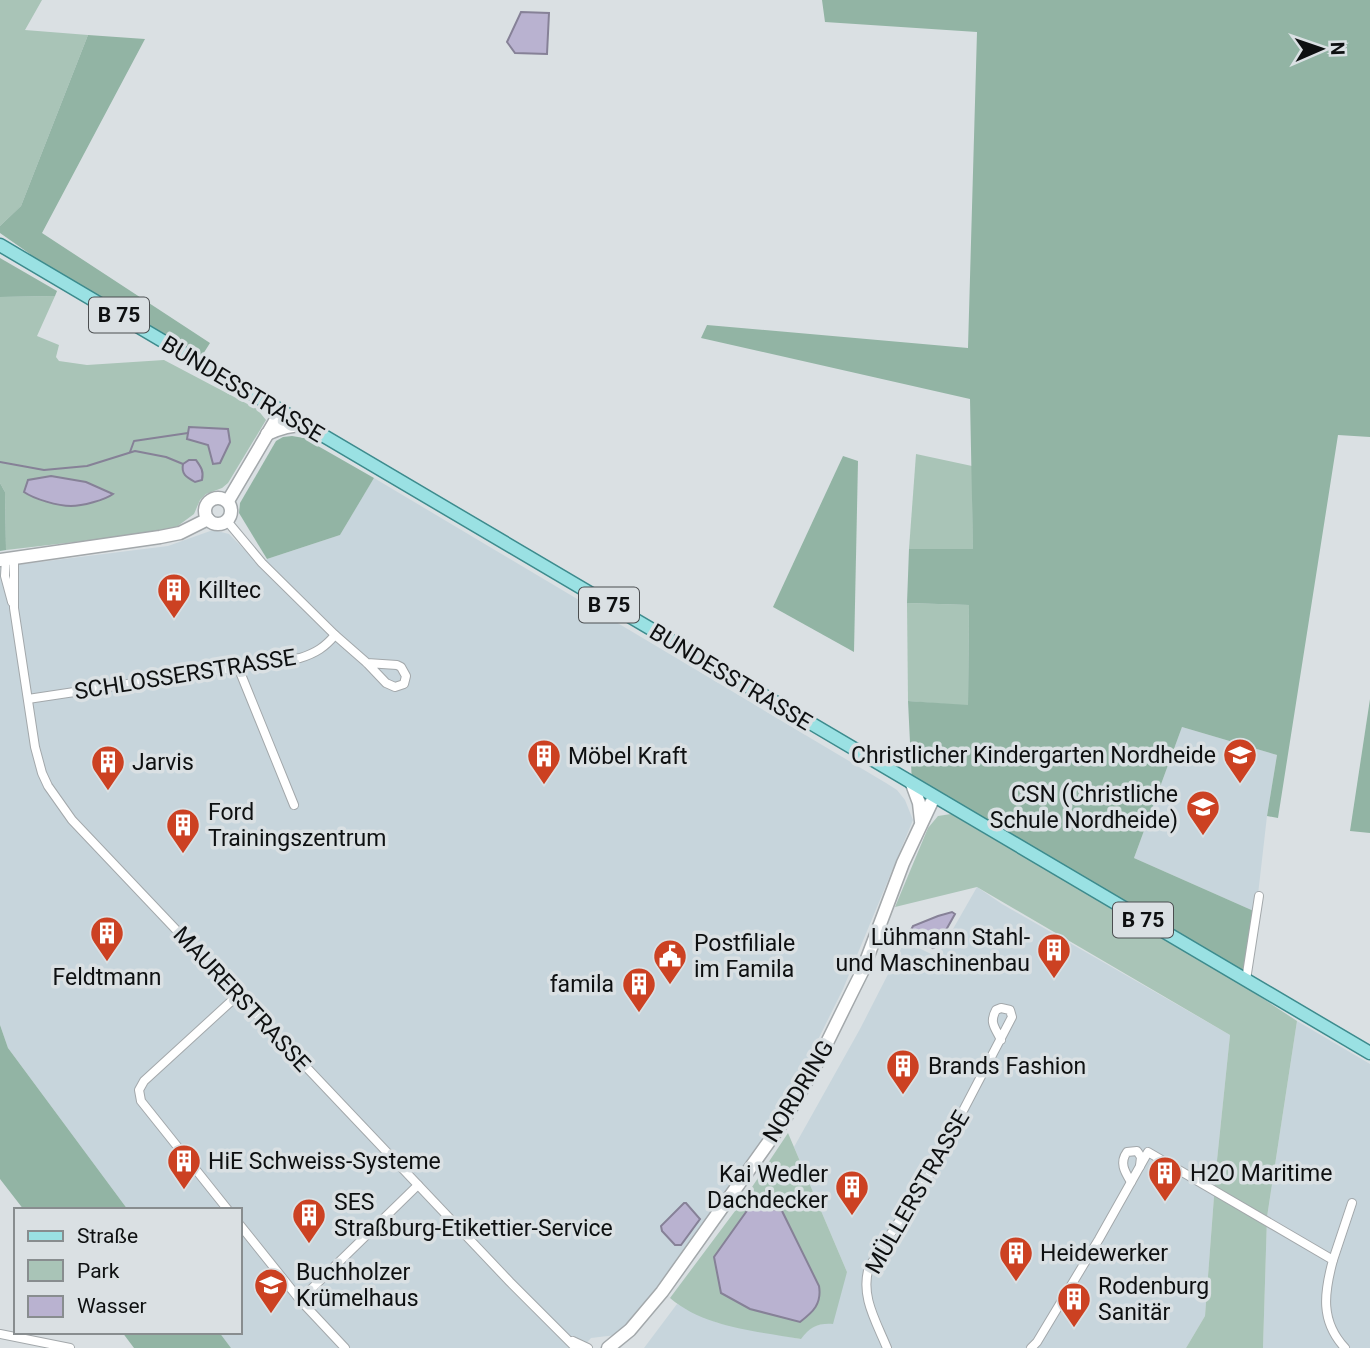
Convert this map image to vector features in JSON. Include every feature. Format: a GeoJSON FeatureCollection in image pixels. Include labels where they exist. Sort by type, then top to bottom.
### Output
{"type":"FeatureCollection","features":[{"type":"Feature","properties":{"kind":"main road","name":"BUNDESSTRASSE"},"geometry":{"type":"LineString","coordinates":[[0,245],[1246,980]]}},
{"type":"Feature","properties":{"kind":"main road","name":"B 75"},"geometry":{"type":"LineString","coordinates":[[1246,980],[1370,1053]]}},
{"type":"Feature","properties":{"kind":"street"},"geometry":{"type":"LineString","coordinates":[[228,501],[281,411]]}},
{"type":"Feature","properties":{"kind":"street"},"geometry":{"type":"LineString","coordinates":[[267,434],[284,427],[305,425]]}},
{"type":"Feature","properties":{"kind":"street"},"geometry":{"type":"LineString","coordinates":[[218,497],[228,501],[232,511],[227,521],[217,524],[208,519],[205,510],[209,501],[218,497]]}},
{"type":"Feature","properties":{"kind":"street"},"geometry":{"type":"LineString","coordinates":[[7,559],[170,535],[208,519]]}},
{"type":"Feature","properties":{"kind":"street"},"geometry":{"type":"LineString","coordinates":[[227,521],[262,563],[374,672],[390,686],[404,684],[406,676],[401,667],[367,663]]}},
{"type":"Feature","properties":{"kind":"street","name":"MAURERSTRASSE"},"geometry":{"type":"LineString","coordinates":[[7,559],[5,576],[14,608]]}},
{"type":"Feature","properties":{"kind":"street","name":"MAURERSTRASSE"},"geometry":{"type":"LineString","coordinates":[[7,559],[38,761],[48,786],[59,803],[72,820],[418,1185],[576,1348]]}},
{"type":"Feature","properties":{"kind":"street","name":"MAURERSTRASSE"},"geometry":{"type":"LineString","coordinates":[[0,584],[9,594]]}},
{"type":"Feature","properties":{"kind":"street","name":"SCHLOSSERSTRASSE"},"geometry":{"type":"LineString","coordinates":[[27,699],[300,658],[315,654],[335,635]]}},
{"type":"Feature","properties":{"kind":"street"},"geometry":{"type":"LineString","coordinates":[[238,667],[294,805]]}},
{"type":"Feature","properties":{"kind":"street"},"geometry":{"type":"LineString","coordinates":[[912,784],[919,803],[921,825]]}},
{"type":"Feature","properties":{"kind":"street","name":"NORDRING"},"geometry":{"type":"LineString","coordinates":[[608,1348],[630,1330],[669,1283],[794,1104],[862,972],[903,863],[921,825],[939,800]]}},
{"type":"Feature","properties":{"kind":"street"},"geometry":{"type":"LineString","coordinates":[[1246,980],[1259,896]]}},
{"type":"Feature","properties":{"kind":"street"},"geometry":{"type":"LineString","coordinates":[[226,1208],[141,1101],[139,1090],[144,1081],[238,995]]}},
{"type":"Feature","properties":{"kind":"street","name":"MÜLLERSTRASSE"},"geometry":{"type":"LineString","coordinates":[[887,1348],[865,1290],[869,1267],[930,1174],[1001,1040]]}},
{"type":"Feature","properties":{"kind":"street"},"geometry":{"type":"LineString","coordinates":[[1131,1182],[1122,1160],[1126,1152],[1137,1151],[1141,1157],[1140,1167]]}},
{"type":"Feature","properties":{"kind":"street"},"geometry":{"type":"LineString","coordinates":[[1032,1348],[1068,1293],[1147,1152],[1332,1260]]}},
{"type":"Feature","properties":{"kind":"street"},"geometry":{"type":"LineString","coordinates":[[300,1300],[418,1185]]}},
{"type":"Feature","properties":{"kind":"street"},"geometry":{"type":"LineString","coordinates":[[1345,1348],[1329,1323],[1325,1305],[1332,1260],[1352,1203]]}},
{"type":"Feature","properties":{"kind":"street"},"geometry":{"type":"LineString","coordinates":[[242,1228],[300,1300],[345,1348]]}},
{"type":"Feature","properties":{"kind":"street","name":"NORDRING"},"geometry":{"type":"LineString","coordinates":[[621,1348],[630,1330]]}},
{"type":"Feature","properties":{"kind":"street"},"geometry":{"type":"LineString","coordinates":[[0,1334],[70,1348]]}},
{"type":"Feature","properties":{"kind":"street","name":"MAURERSTRASSE"},"geometry":{"type":"LineString","coordinates":[[567,1338],[588,1348]]}},
{"type":"Feature","properties":{"kind":"shaded area"},"geometry":{"type":"Polygon","coordinates":[[[374,478],[886,783],[897,790],[905,800],[913,820],[843,989],[804,1068],[759,1146],[631,1322],[616,1335],[591,1338],[582,1348],[231,1348],[220,1334],[242,1334],[242,1208],[127,1208],[8,1048],[0,1025],[0,567],[168,546],[213,530],[229,534],[260,565],[267,559],[340,535],[374,478]]]}},
{"type":"Feature","properties":{"kind":"shaded area","name":"CSN (Christliche Schule Nordheide)"},"geometry":{"type":"Polygon","coordinates":[[[1182,727],[1277,755],[1256,912],[1134,858],[1182,727]]]}},
{"type":"Feature","properties":{"kind":"shaded area"},"geometry":{"type":"Polygon","coordinates":[[[977,887],[1230,1035],[1205,1316],[1186,1348],[644,1348],[677,1304],[718,1323],[800,1339],[808,1329],[821,1324],[847,1272],[794,1147],[860,1029],[905,941],[937,957],[977,887]]]}},
{"type":"Feature","properties":{"kind":"shaded area"},"geometry":{"type":"Polygon","coordinates":[[[1297,1021],[1370,1064],[1370,1348],[1263,1348],[1267,1217],[1297,1021]]]}},
{"type":"Feature","properties":{"kind":"green space"},"geometry":{"type":"Polygon","coordinates":[[[0,0],[42,0],[25,30],[88,35],[21,206],[0,226],[0,0]]]}},
{"type":"Feature","properties":{"kind":"green space"},"geometry":{"type":"Polygon","coordinates":[[[822,0],[1370,0],[1370,437],[1338,435],[1278,818],[1267,816],[1277,755],[1182,727],[1134,858],[1256,912],[1246,980],[912,784],[908,701],[968,705],[969,605],[907,603],[909,549],[973,549],[970,399],[701,338],[707,325],[968,348],[977,32],[825,22],[822,0]]]}},
{"type":"Feature","properties":{"kind":"green space"},"geometry":{"type":"Polygon","coordinates":[[[88,35],[145,39],[42,233],[210,343],[198,362],[27,261],[30,254],[0,233],[0,226],[21,206],[88,35]]]}},
{"type":"Feature","properties":{"kind":"green space"},"geometry":{"type":"Polygon","coordinates":[[[0,258],[57,291],[55,296],[0,297],[0,258]]]}},
{"type":"Feature","properties":{"kind":"green space"},"geometry":{"type":"Polygon","coordinates":[[[55,296],[37,336],[59,345],[56,357],[59,361],[87,365],[164,360],[257,409],[266,420],[228,483],[206,494],[194,514],[175,528],[6,550],[5,492],[0,483],[0,297],[55,296]],[[189,428],[208,445],[213,463],[228,429],[189,428]]]}},
{"type":"Feature","properties":{"kind":"green space"},"geometry":{"type":"Polygon","coordinates":[[[292,436],[304,438],[374,478],[340,535],[267,559],[239,513],[240,503],[276,441],[292,436]]]}},
{"type":"Feature","properties":{"kind":"green space"},"geometry":{"type":"Polygon","coordinates":[[[916,454],[972,466],[973,549],[909,549],[916,454]]]}},
{"type":"Feature","properties":{"kind":"green space"},"geometry":{"type":"Polygon","coordinates":[[[843,456],[858,461],[854,652],[773,607],[843,456]]]}},
{"type":"Feature","properties":{"kind":"green space"},"geometry":{"type":"Polygon","coordinates":[[[0,483],[5,492],[6,550],[0,551],[0,483]]]}},
{"type":"Feature","properties":{"kind":"green space"},"geometry":{"type":"Polygon","coordinates":[[[907,603],[969,605],[968,706],[908,701],[907,603]]]}},
{"type":"Feature","properties":{"kind":"green space"},"geometry":{"type":"Polygon","coordinates":[[[1370,699],[1370,833],[1350,831],[1370,699]]]}},
{"type":"Feature","properties":{"kind":"green space"},"geometry":{"type":"Polygon","coordinates":[[[951,814],[1253,992],[1297,1021],[1267,1217],[1263,1348],[1186,1348],[1205,1316],[1230,1035],[977,887],[895,907],[928,828],[938,816],[951,814]]]}},
{"type":"Feature","properties":{"kind":"green space"},"geometry":{"type":"Polygon","coordinates":[[[0,1025],[8,1048],[127,1208],[22,1208],[0,1179],[0,1025]]]}},
{"type":"Feature","properties":{"kind":"green space"},"geometry":{"type":"Polygon","coordinates":[[[788,1133],[847,1272],[833,1324],[815,1327],[801,1339],[715,1322],[684,1308],[670,1298],[744,1199],[788,1133]],[[751,1205],[714,1257],[750,1309],[800,1322],[815,1307],[819,1298],[819,1286],[782,1211],[751,1205]]]}},
{"type":"Feature","properties":{"kind":"green space"},"geometry":{"type":"Polygon","coordinates":[[[124,1334],[220,1334],[231,1348],[134,1348],[124,1334]]]}},
{"type":"Feature","properties":{"kind":"water"},"geometry":{"type":"Polygon","coordinates":[[[521,12],[549,13],[547,54],[515,53],[507,42],[521,12]]]}},
{"type":"Feature","properties":{"kind":"water"},"geometry":{"type":"Polygon","coordinates":[[[189,427],[228,429],[230,442],[220,463],[213,464],[208,445],[187,439],[189,427]]]}},
{"type":"Feature","properties":{"kind":"water"},"geometry":{"type":"Polygon","coordinates":[[[196,460],[202,472],[202,480],[195,482],[185,475],[183,464],[196,460]]]}},
{"type":"Feature","properties":{"kind":"water"},"geometry":{"type":"Polygon","coordinates":[[[51,476],[86,482],[113,494],[93,502],[71,506],[46,502],[24,492],[28,480],[51,476]]]}},
{"type":"Feature","properties":{"kind":"water"},"geometry":{"type":"Polygon","coordinates":[[[952,912],[955,914],[937,946],[933,948],[912,936],[913,926],[952,912]]]}},
{"type":"Feature","properties":{"kind":"water"},"geometry":{"type":"Polygon","coordinates":[[[684,1203],[700,1219],[681,1245],[675,1245],[662,1231],[661,1226],[684,1203]]]}},
{"type":"Feature","properties":{"kind":"water"},"geometry":{"type":"Polygon","coordinates":[[[751,1205],[782,1211],[819,1286],[816,1307],[800,1322],[750,1309],[721,1293],[714,1257],[751,1205]]]}},
{"type":"Feature","properties":{"kind":"waterway"},"geometry":{"type":"LineString","coordinates":[[130,452],[134,441],[188,433]]}},
{"type":"Feature","properties":{"kind":"waterway"},"geometry":{"type":"LineString","coordinates":[[0,462],[44,470],[87,466],[135,451],[166,457],[183,464]]}},
{"type":"Feature","properties":{"kind":"place","name":"Killtec"},"geometry":{"type":"Point","coordinates":[174,620]}},
{"type":"Feature","properties":{"kind":"place","name":"Christlicher Kindergarten Nordheide"},"geometry":{"type":"Point","coordinates":[1240,785]}},
{"type":"Feature","properties":{"kind":"place","name":"Möbel Kraft"},"geometry":{"type":"Point","coordinates":[544,786]}},
{"type":"Feature","properties":{"kind":"place","name":"Jarvis"},"geometry":{"type":"Point","coordinates":[108,792]}},
{"type":"Feature","properties":{"kind":"place","name":"CSN (Christliche Schule Nordheide)"},"geometry":{"type":"Point","coordinates":[1203,837]}},
{"type":"Feature","properties":{"kind":"place","name":"Ford Trainingszentrum"},"geometry":{"type":"Point","coordinates":[183,855]}},
{"type":"Feature","properties":{"kind":"place","name":"Feldtmann"},"geometry":{"type":"Point","coordinates":[107,963]}},
{"type":"Feature","properties":{"kind":"place","name":"Lühmann Stahl- und Maschinenbau"},"geometry":{"type":"Point","coordinates":[1054,980]}},
{"type":"Feature","properties":{"kind":"place","name":"Postfiliale im Famila"},"geometry":{"type":"Point","coordinates":[670,986]}},
{"type":"Feature","properties":{"kind":"place","name":"famila"},"geometry":{"type":"Point","coordinates":[639,1014]}},
{"type":"Feature","properties":{"kind":"place","name":"Brands Fashion"},"geometry":{"type":"Point","coordinates":[903,1096]}},
{"type":"Feature","properties":{"kind":"place","name":"HiE Schweiss-Systeme"},"geometry":{"type":"Point","coordinates":[184,1191]}},
{"type":"Feature","properties":{"kind":"place","name":"H2O Maritime"},"geometry":{"type":"Point","coordinates":[1165,1203]}},
{"type":"Feature","properties":{"kind":"place","name":"Kai Wedler Dachdecker"},"geometry":{"type":"Point","coordinates":[852,1217]}},
{"type":"Feature","properties":{"kind":"place","name":"SES Straßburg-Etikettier-Service"},"geometry":{"type":"Point","coordinates":[309,1245]}},
{"type":"Feature","properties":{"kind":"place","name":"Heidewerker"},"geometry":{"type":"Point","coordinates":[1016,1283]}},
{"type":"Feature","properties":{"kind":"place","name":"Buchholzer Krümelhaus"},"geometry":{"type":"Point","coordinates":[271,1315]}},
{"type":"Feature","properties":{"kind":"place","name":"Rodenburg Sanitär"},"geometry":{"type":"Point","coordinates":[1074,1329]}}]}
